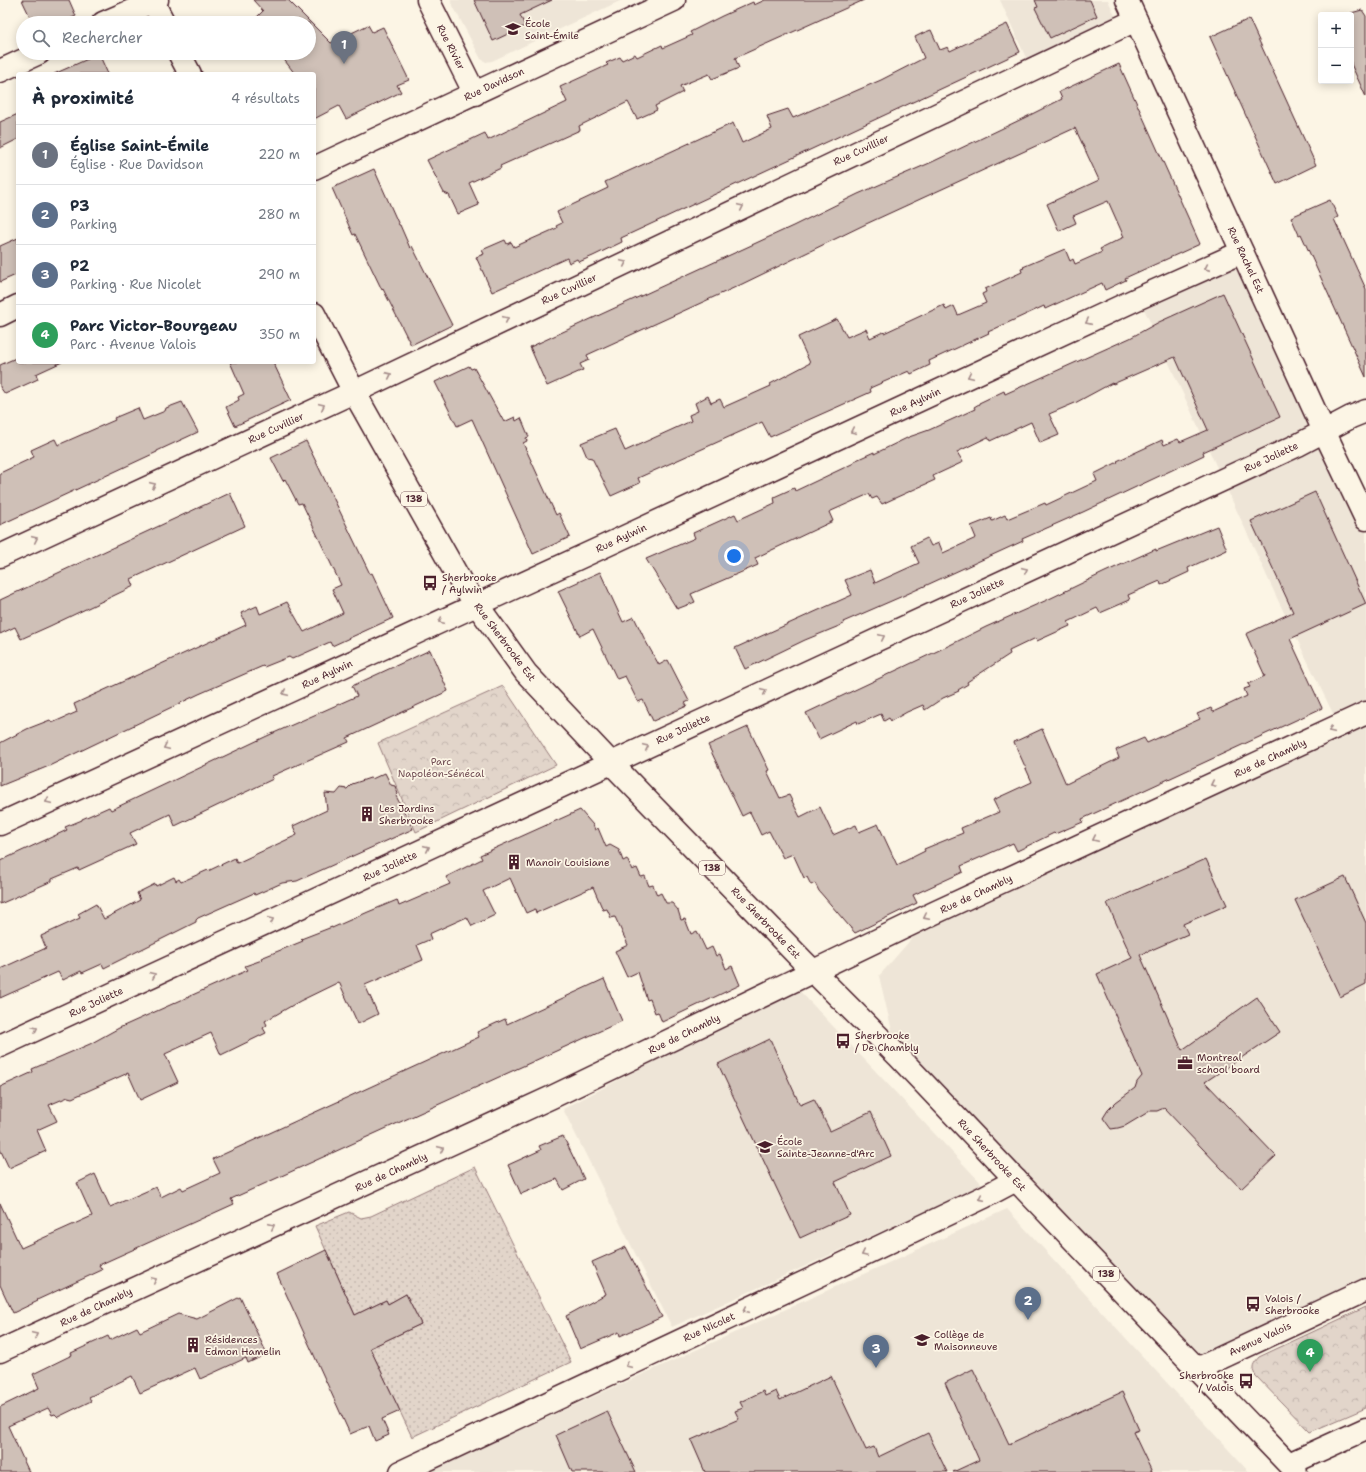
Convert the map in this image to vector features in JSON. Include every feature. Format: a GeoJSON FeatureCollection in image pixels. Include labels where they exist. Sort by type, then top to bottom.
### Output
{"type":"FeatureCollection","features":[{"type":"Feature","properties":{"kind":"street"},"geometry":{"type":"LineString","coordinates":[[119,16],[154,0],[161,16]]}},
{"type":"Feature","properties":{"kind":"street","name":"Rue Rivier"},"geometry":{"type":"LineString","coordinates":[[428,0],[475,94]]}},
{"type":"Feature","properties":{"kind":"street","name":"Rue Davidson"},"geometry":{"type":"LineString","coordinates":[[316,167],[674,0]]}},
{"type":"Feature","properties":{"kind":"street","name":"Rue Rachel Est"},"geometry":{"type":"LineString","coordinates":[[1127,0],[1324,431],[1366,519]]}},
{"type":"Feature","properties":{"kind":"street","name":"Rue Cuvillier"},"geometry":{"type":"LineString","coordinates":[[0,556],[354,392],[1136,20]]}},
{"type":"Feature","properties":{"kind":"street"},"geometry":{"type":"LineString","coordinates":[[0,71],[24,60]]}},
{"type":"Feature","properties":{"kind":"street"},"geometry":{"type":"LineString","coordinates":[[183,60],[189,72]]}},
{"type":"Feature","properties":{"kind":"street","name":"Rue Aylwin"},"geometry":{"type":"LineString","coordinates":[[0,824],[1139,298],[1242,252]]}},
{"type":"Feature","properties":{"kind":"street"},"geometry":{"type":"LineString","coordinates":[[0,315],[16,307]]}},
{"type":"Feature","properties":{"kind":"street","name":"Rue Sherbrooke Est"},"geometry":{"type":"LineString","coordinates":[[316,318],[354,392],[462,584],[526,673],[611,763],[814,972],[898,1056],[1293,1468]]}},
{"type":"Feature","properties":{"kind":"street","name":"Rue Joliette"},"geometry":{"type":"LineString","coordinates":[[0,1046],[1298,445],[1366,411]]}},
{"type":"Feature","properties":{"kind":"street","name":"Rue de Chambly"},"geometry":{"type":"LineString","coordinates":[[0,1351],[552,1097],[934,913],[1366,713]]}},
{"type":"Feature","properties":{"kind":"street","name":"Rue Nicolet"},"geometry":{"type":"LineString","coordinates":[[401,1472],[858,1257],[1016,1180]]}},
{"type":"Feature","properties":{"kind":"street","name":"Avenue Valois"},"geometry":{"type":"LineString","coordinates":[[1197,1369],[1366,1290]]}},
{"type":"Feature","properties":{"kind":"street"},"geometry":{"type":"LineString","coordinates":[[1293,1468],[1366,1429]]}},
{"type":"Feature","properties":{"kind":"shaded area","name":"École Saint-Émile"},"geometry":{"type":"Polygon","coordinates":[[[450,0],[622,0],[492,61],[486,62],[481,59],[450,0]]]}},
{"type":"Feature","properties":{"kind":"shaded area"},"geometry":{"type":"Polygon","coordinates":[[[1000,0],[1108,0],[1120,27],[1031,69],[1000,0]]]}},
{"type":"Feature","properties":{"kind":"shaded area"},"geometry":{"type":"Polygon","coordinates":[[[1242,252],[1366,519],[1366,1290],[1197,1369],[898,1056],[879,976],[934,913],[1339,726],[1277,598],[1139,298],[1242,252]]]}},
{"type":"Feature","properties":{"kind":"shaded area","name":"École Sainte-Jeanne-d'Arc"},"geometry":{"type":"Polygon","coordinates":[[[796,987],[983,1185],[672,1327],[563,1109],[796,987]]]}},
{"type":"Feature","properties":{"kind":"shaded area","name":"Collège de Maisonneuve"},"geometry":{"type":"Polygon","coordinates":[[[1007,1209],[1249,1472],[427,1472],[1007,1209]]]}},
{"type":"Feature","properties":{"kind":"green space","name":"Parc Napoléon-Sénécal"},"geometry":{"type":"Polygon","coordinates":[[[503,686],[556,765],[416,832],[378,743],[503,686]]]}},
{"type":"Feature","properties":{"kind":"green space"},"geometry":{"type":"Polygon","coordinates":[[[475,1167],[571,1362],[412,1437],[370,1348],[421,1324],[406,1294],[388,1304],[386,1300],[355,1315],[315,1226],[349,1212],[361,1218],[371,1216],[475,1167]]]}},
{"type":"Feature","properties":{"kind":"green space"},"geometry":{"type":"Polygon","coordinates":[[[1366,1307],[1366,1408],[1310,1432],[1255,1375],[1253,1370],[1254,1364],[1259,1357],[1366,1307]]]}},
{"type":"Feature","properties":{"kind":"building"},"geometry":{"type":"Polygon","coordinates":[[[22,0],[69,0],[76,16],[30,16],[22,0]]]}},
{"type":"Feature","properties":{"kind":"building"},"geometry":{"type":"Polygon","coordinates":[[[253,0],[288,0],[304,16],[258,16],[263,11],[253,0]]]}},
{"type":"Feature","properties":{"kind":"building"},"geometry":{"type":"Polygon","coordinates":[[[474,0],[552,0],[520,15],[525,26],[493,41],[474,0]]]}},
{"type":"Feature","properties":{"kind":"building"},"geometry":{"type":"Polygon","coordinates":[[[765,0],[864,0],[735,58],[739,68],[712,79],[709,74],[680,86],[683,92],[655,106],[657,110],[637,119],[628,102],[579,126],[580,130],[500,166],[501,168],[469,183],[479,205],[458,214],[449,195],[444,193],[427,160],[485,133],[488,140],[567,102],[560,87],[608,65],[606,63],[620,57],[622,60],[635,54],[637,57],[662,45],[663,48],[692,35],[690,32],[722,16],[753,2],[754,5],[765,0]]]}},
{"type":"Feature","properties":{"kind":"building"},"geometry":{"type":"Polygon","coordinates":[[[1035,0],[1090,0],[1097,16],[1050,38],[1035,8],[1038,7],[1035,0]]]}},
{"type":"Feature","properties":{"kind":"building"},"geometry":{"type":"Polygon","coordinates":[[[1362,10],[1366,16],[1366,97],[1354,71],[1354,12],[1362,10]]]}},
{"type":"Feature","properties":{"kind":"building"},"geometry":{"type":"Polygon","coordinates":[[[1249,19],[1316,165],[1277,184],[1210,37],[1249,19]]]}},
{"type":"Feature","properties":{"kind":"building"},"geometry":{"type":"Polygon","coordinates":[[[1007,24],[1020,52],[621,238],[622,242],[593,256],[579,262],[577,259],[569,263],[567,258],[492,292],[476,257],[484,254],[482,250],[505,240],[507,244],[511,242],[514,247],[557,228],[556,226],[562,223],[557,212],[608,188],[605,182],[733,123],[742,143],[772,129],[767,116],[788,109],[793,118],[881,80],[924,58],[915,37],[923,33],[931,30],[940,50],[948,47],[950,51],[1007,24]]]}},
{"type":"Feature","properties":{"kind":"building"},"geometry":{"type":"Polygon","coordinates":[[[368,25],[372,32],[383,27],[409,80],[397,85],[401,92],[346,119],[339,106],[316,118],[316,72],[293,72],[284,60],[316,60],[316,28],[331,43],[368,25]]]}},
{"type":"Feature","properties":{"kind":"building"},"geometry":{"type":"Polygon","coordinates":[[[86,60],[102,60],[107,72],[58,72],[86,60]]]}},
{"type":"Feature","properties":{"kind":"building"},"geometry":{"type":"Polygon","coordinates":[[[1119,64],[1200,244],[1125,278],[1126,280],[1105,290],[1102,283],[1045,309],[1044,306],[929,361],[930,365],[911,374],[909,371],[870,388],[871,392],[770,437],[762,422],[638,478],[640,483],[611,496],[592,458],[587,457],[581,443],[615,429],[625,451],[691,421],[689,415],[698,411],[695,403],[708,396],[711,403],[720,399],[724,407],[771,386],[770,384],[810,363],[798,337],[837,319],[847,337],[866,329],[870,338],[944,305],[946,310],[954,306],[958,315],[986,303],[982,294],[986,292],[985,289],[1022,272],[1021,269],[1024,268],[1023,267],[1065,249],[1070,261],[1073,259],[1075,264],[1102,252],[1100,249],[1124,237],[1108,201],[1073,216],[1076,223],[1059,231],[1047,204],[1099,180],[1075,128],[587,355],[589,360],[580,364],[583,370],[547,386],[530,347],[793,226],[858,194],[932,162],[1026,117],[1062,99],[1059,92],[1119,64]]]}},
{"type":"Feature","properties":{"kind":"building"},"geometry":{"type":"Polygon","coordinates":[[[16,115],[16,140],[0,148],[0,122],[16,115]]]}},
{"type":"Feature","properties":{"kind":"building"},"geometry":{"type":"Polygon","coordinates":[[[374,169],[410,248],[412,246],[452,325],[411,345],[355,234],[353,235],[332,188],[374,169]]]}},
{"type":"Feature","properties":{"kind":"building"},"geometry":{"type":"Polygon","coordinates":[[[1330,200],[1338,217],[1334,219],[1366,289],[1366,377],[1301,234],[1299,235],[1291,217],[1330,200]]]}},
{"type":"Feature","properties":{"kind":"building"},"geometry":{"type":"Polygon","coordinates":[[[16,239],[16,275],[0,282],[0,246],[16,239]]]}},
{"type":"Feature","properties":{"kind":"building"},"geometry":{"type":"Polygon","coordinates":[[[1223,293],[1280,417],[1203,452],[1204,455],[1022,539],[1023,541],[843,622],[844,624],[805,640],[745,669],[735,648],[852,595],[845,580],[870,570],[875,583],[919,563],[911,546],[927,538],[931,546],[939,543],[943,553],[976,538],[971,526],[991,518],[992,521],[1005,515],[1007,519],[1045,503],[1046,505],[1097,481],[1094,474],[1118,462],[1117,461],[1162,440],[1164,445],[1178,439],[1180,442],[1208,430],[1175,357],[1113,384],[1112,383],[1075,403],[1049,414],[1059,435],[1040,443],[1031,422],[990,441],[988,437],[957,452],[963,462],[933,476],[935,480],[882,504],[877,497],[872,499],[869,494],[829,512],[833,521],[755,558],[758,565],[691,594],[695,602],[677,609],[646,559],[695,538],[693,533],[735,514],[738,520],[775,503],[774,497],[794,488],[795,491],[854,463],[854,461],[874,452],[874,454],[909,437],[929,430],[975,409],[974,407],[979,403],[1004,391],[1005,394],[1130,338],[1159,322],[1223,293]]]}},
{"type":"Feature","properties":{"kind":"building"},"geometry":{"type":"Polygon","coordinates":[[[16,358],[16,364],[58,364],[36,374],[38,379],[5,394],[0,387],[0,365],[16,358]]]}},
{"type":"Feature","properties":{"kind":"building"},"geometry":{"type":"Polygon","coordinates":[[[231,364],[274,364],[291,400],[235,426],[226,407],[239,400],[238,397],[244,394],[231,364]]]}},
{"type":"Feature","properties":{"kind":"building"},"geometry":{"type":"Polygon","coordinates":[[[469,366],[471,369],[474,368],[504,422],[515,417],[516,421],[521,418],[529,437],[526,438],[527,441],[523,443],[556,515],[559,513],[570,537],[533,554],[472,419],[457,426],[435,382],[469,366]]]}},
{"type":"Feature","properties":{"kind":"building"},"geometry":{"type":"Polygon","coordinates":[[[182,402],[198,432],[0,525],[0,473],[34,457],[31,450],[55,439],[58,445],[115,420],[114,418],[138,408],[143,420],[165,411],[166,408],[182,402]]]}},
{"type":"Feature","properties":{"kind":"building"},"geometry":{"type":"Polygon","coordinates":[[[306,441],[370,574],[372,573],[393,618],[332,646],[330,642],[292,659],[289,657],[264,667],[263,666],[199,694],[49,766],[0,786],[0,743],[27,729],[50,720],[52,723],[77,712],[74,704],[246,625],[241,613],[257,606],[260,614],[287,602],[304,632],[343,613],[332,589],[341,585],[302,503],[298,504],[285,479],[283,481],[271,458],[306,441]]]}},
{"type":"Feature","properties":{"kind":"building"},"geometry":{"type":"Polygon","coordinates":[[[1315,492],[1366,604],[1290,639],[1322,708],[1082,819],[1083,822],[1055,834],[1054,833],[1017,851],[1013,843],[961,866],[963,872],[913,895],[917,903],[855,933],[819,891],[815,883],[811,885],[807,877],[804,878],[793,854],[783,858],[769,831],[761,835],[750,812],[742,816],[708,745],[748,727],[769,770],[767,771],[780,798],[789,795],[800,817],[820,807],[833,835],[856,825],[859,832],[878,824],[897,865],[925,851],[924,849],[963,833],[961,828],[999,812],[993,800],[1032,782],[1014,742],[1042,729],[1066,784],[1119,758],[1116,750],[1144,738],[1147,743],[1200,719],[1197,714],[1211,708],[1213,712],[1247,696],[1244,689],[1250,687],[1248,684],[1265,676],[1246,634],[1293,612],[1251,521],[1315,492]]]}},
{"type":"Feature","properties":{"kind":"building"},"geometry":{"type":"Polygon","coordinates":[[[230,493],[245,526],[131,579],[134,586],[21,639],[15,627],[0,634],[0,600],[230,493]]]}},
{"type":"Feature","properties":{"kind":"building"},"geometry":{"type":"Polygon","coordinates":[[[1217,526],[1227,550],[1188,568],[1189,572],[1161,585],[1160,581],[1128,595],[1130,600],[1100,613],[1097,608],[1068,622],[1070,626],[1037,641],[1036,638],[1009,651],[1010,654],[967,682],[968,684],[958,690],[959,691],[943,698],[925,710],[923,705],[891,721],[889,718],[884,721],[881,714],[858,724],[857,721],[819,739],[806,713],[1105,572],[1156,549],[1156,551],[1217,526]]]}},
{"type":"Feature","properties":{"kind":"building"},"geometry":{"type":"Polygon","coordinates":[[[600,572],[623,622],[634,617],[659,665],[668,660],[689,701],[685,703],[687,706],[653,721],[643,700],[638,702],[625,676],[617,679],[593,629],[580,636],[558,591],[600,572]]]}},
{"type":"Feature","properties":{"kind":"building"},"geometry":{"type":"Polygon","coordinates":[[[430,650],[448,691],[347,738],[349,742],[272,776],[273,779],[175,826],[170,814],[130,833],[136,844],[79,870],[78,868],[52,879],[52,881],[0,904],[0,861],[67,830],[65,827],[82,819],[109,807],[111,810],[267,736],[357,696],[352,686],[430,650]]]}},
{"type":"Feature","properties":{"kind":"building"},"geometry":{"type":"Polygon","coordinates":[[[385,773],[391,785],[395,786],[398,794],[396,796],[413,829],[297,881],[282,883],[255,895],[254,893],[198,918],[196,922],[104,968],[102,964],[82,973],[81,971],[63,980],[58,972],[0,998],[0,969],[46,948],[41,936],[80,918],[78,914],[96,904],[104,919],[140,900],[137,893],[155,884],[156,886],[174,877],[176,881],[179,879],[181,882],[235,858],[237,863],[297,835],[293,826],[327,810],[325,793],[336,794],[341,788],[347,789],[352,784],[370,778],[372,779],[385,773]]]}},
{"type":"Feature","properties":{"kind":"building"},"geometry":{"type":"Polygon","coordinates":[[[580,810],[593,825],[595,830],[598,828],[606,847],[610,845],[619,850],[623,861],[627,859],[632,870],[637,868],[641,877],[645,876],[649,886],[653,885],[657,895],[661,893],[666,903],[672,903],[678,910],[681,920],[685,919],[691,934],[697,931],[706,950],[712,947],[716,956],[720,954],[726,969],[732,966],[740,985],[662,1022],[658,1012],[655,1013],[650,999],[647,1000],[638,972],[627,977],[615,951],[628,945],[615,917],[611,918],[607,909],[603,910],[593,887],[536,913],[535,909],[526,913],[510,878],[483,891],[495,915],[472,926],[467,917],[429,934],[431,939],[417,945],[423,960],[365,985],[378,1014],[358,1024],[339,982],[300,1001],[265,1021],[267,1025],[263,1028],[266,1033],[221,1055],[211,1033],[165,1054],[178,1082],[140,1100],[128,1073],[72,1098],[68,1097],[49,1105],[57,1121],[37,1130],[46,1151],[9,1168],[0,1149],[0,1087],[33,1072],[32,1069],[90,1044],[119,1028],[248,970],[245,966],[262,960],[261,958],[303,941],[301,939],[332,928],[397,900],[399,906],[450,884],[446,877],[482,859],[480,855],[580,810]]]}},
{"type":"Feature","properties":{"kind":"building","name":"Montreal school board"},"geometry":{"type":"Polygon","coordinates":[[[1206,859],[1227,905],[1183,924],[1188,934],[1140,955],[1182,1050],[1257,997],[1280,1032],[1205,1082],[1276,1156],[1241,1189],[1164,1108],[1157,1111],[1150,1111],[1125,1126],[1118,1128],[1111,1129],[1103,1118],[1116,1102],[1135,1088],[1137,1082],[1142,1076],[1097,974],[1132,958],[1107,903],[1206,859]]]}},
{"type":"Feature","properties":{"kind":"building"},"geometry":{"type":"Polygon","coordinates":[[[1345,877],[1366,923],[1366,984],[1340,997],[1295,900],[1345,877]]]}},
{"type":"Feature","properties":{"kind":"building"},"geometry":{"type":"Polygon","coordinates":[[[604,979],[622,1021],[231,1199],[234,1204],[99,1265],[102,1270],[37,1300],[38,1301],[13,1313],[0,1285],[0,1203],[21,1248],[92,1216],[77,1183],[95,1174],[110,1207],[156,1187],[161,1197],[181,1187],[183,1190],[220,1173],[213,1159],[479,1037],[477,1032],[505,1019],[507,1024],[604,979]]]}},
{"type":"Feature","properties":{"kind":"building"},"geometry":{"type":"Polygon","coordinates":[[[770,1039],[800,1105],[814,1099],[830,1131],[871,1112],[891,1156],[835,1182],[850,1215],[800,1238],[718,1064],[770,1039]]]}},
{"type":"Feature","properties":{"kind":"building"},"geometry":{"type":"Polygon","coordinates":[[[563,1136],[584,1179],[563,1190],[557,1179],[521,1194],[508,1165],[541,1150],[539,1146],[563,1136]]]}},
{"type":"Feature","properties":{"kind":"building"},"geometry":{"type":"Polygon","coordinates":[[[626,1247],[662,1317],[620,1336],[619,1332],[580,1349],[566,1316],[606,1294],[592,1262],[626,1247]]]}},
{"type":"Feature","properties":{"kind":"building"},"geometry":{"type":"Polygon","coordinates":[[[326,1250],[355,1315],[386,1300],[388,1304],[406,1294],[421,1324],[370,1348],[400,1411],[382,1419],[389,1435],[375,1441],[369,1426],[350,1434],[277,1274],[326,1250]]]}},
{"type":"Feature","properties":{"kind":"building"},"geometry":{"type":"Polygon","coordinates":[[[240,1297],[267,1354],[248,1363],[246,1358],[200,1379],[195,1368],[140,1393],[132,1376],[89,1397],[91,1401],[58,1417],[55,1414],[52,1415],[48,1408],[8,1426],[29,1472],[0,1472],[0,1407],[39,1388],[33,1374],[72,1355],[71,1353],[108,1336],[110,1340],[137,1327],[140,1332],[178,1314],[197,1319],[240,1297]]]}},
{"type":"Feature","properties":{"kind":"building"},"geometry":{"type":"Polygon","coordinates":[[[973,1369],[1009,1444],[1122,1392],[1139,1430],[1133,1432],[1152,1472],[953,1472],[979,1460],[945,1383],[973,1369]]]}},
{"type":"Feature","properties":{"kind":"building"},"geometry":{"type":"Polygon","coordinates":[[[831,1376],[866,1450],[874,1447],[878,1457],[928,1433],[947,1472],[705,1472],[691,1440],[739,1419],[735,1411],[743,1408],[740,1402],[763,1391],[765,1396],[776,1391],[780,1400],[831,1376]]]}},
{"type":"Feature","properties":{"kind":"building"},"geometry":{"type":"Polygon","coordinates":[[[607,1411],[636,1472],[572,1472],[556,1435],[607,1411]]]}},
{"type":"Feature","properties":{"kind":"place","name":"École Saint-Émile"},"geometry":{"type":"Point","coordinates":[513,29]}},
{"type":"Feature","properties":{"kind":"place","name":"Église Saint-Émile"},"geometry":{"type":"Point","coordinates":[344,64]}},
{"type":"Feature","properties":{"kind":"place","name":"Sherbrooke / Aylwin"},"geometry":{"type":"Point","coordinates":[430,583]}},
{"type":"Feature","properties":{"kind":"place","name":"Les Jardins Sherbrooke"},"geometry":{"type":"Point","coordinates":[367,814]}},
{"type":"Feature","properties":{"kind":"place","name":"Manoir Louisiane"},"geometry":{"type":"Point","coordinates":[514,862]}},
{"type":"Feature","properties":{"kind":"place","name":"Sherbrooke / De Chambly"},"geometry":{"type":"Point","coordinates":[843,1041]}},
{"type":"Feature","properties":{"kind":"place","name":"Montreal school board"},"geometry":{"type":"Point","coordinates":[1185,1063]}},
{"type":"Feature","properties":{"kind":"place","name":"École Sainte-Jeanne-d'Arc"},"geometry":{"type":"Point","coordinates":[765,1147]}},
{"type":"Feature","properties":{"kind":"place","name":"Valois / Sherbrooke"},"geometry":{"type":"Point","coordinates":[1253,1304]}},
{"type":"Feature","properties":{"kind":"place","name":"P3"},"geometry":{"type":"Point","coordinates":[1028,1320]}},
{"type":"Feature","properties":{"kind":"place","name":"Collège de Maisonneuve"},"geometry":{"type":"Point","coordinates":[922,1340]}},
{"type":"Feature","properties":{"kind":"place","name":"Résidences Edmon Hamelin"},"geometry":{"type":"Point","coordinates":[193,1345]}},
{"type":"Feature","properties":{"kind":"place","name":"P2"},"geometry":{"type":"Point","coordinates":[876,1368]}},
{"type":"Feature","properties":{"kind":"place","name":"Parc Victor-Bourgeau"},"geometry":{"type":"Point","coordinates":[1310,1372]}},
{"type":"Feature","properties":{"kind":"place","name":"Sherbrooke / Valois"},"geometry":{"type":"Point","coordinates":[1246,1381]}}]}
